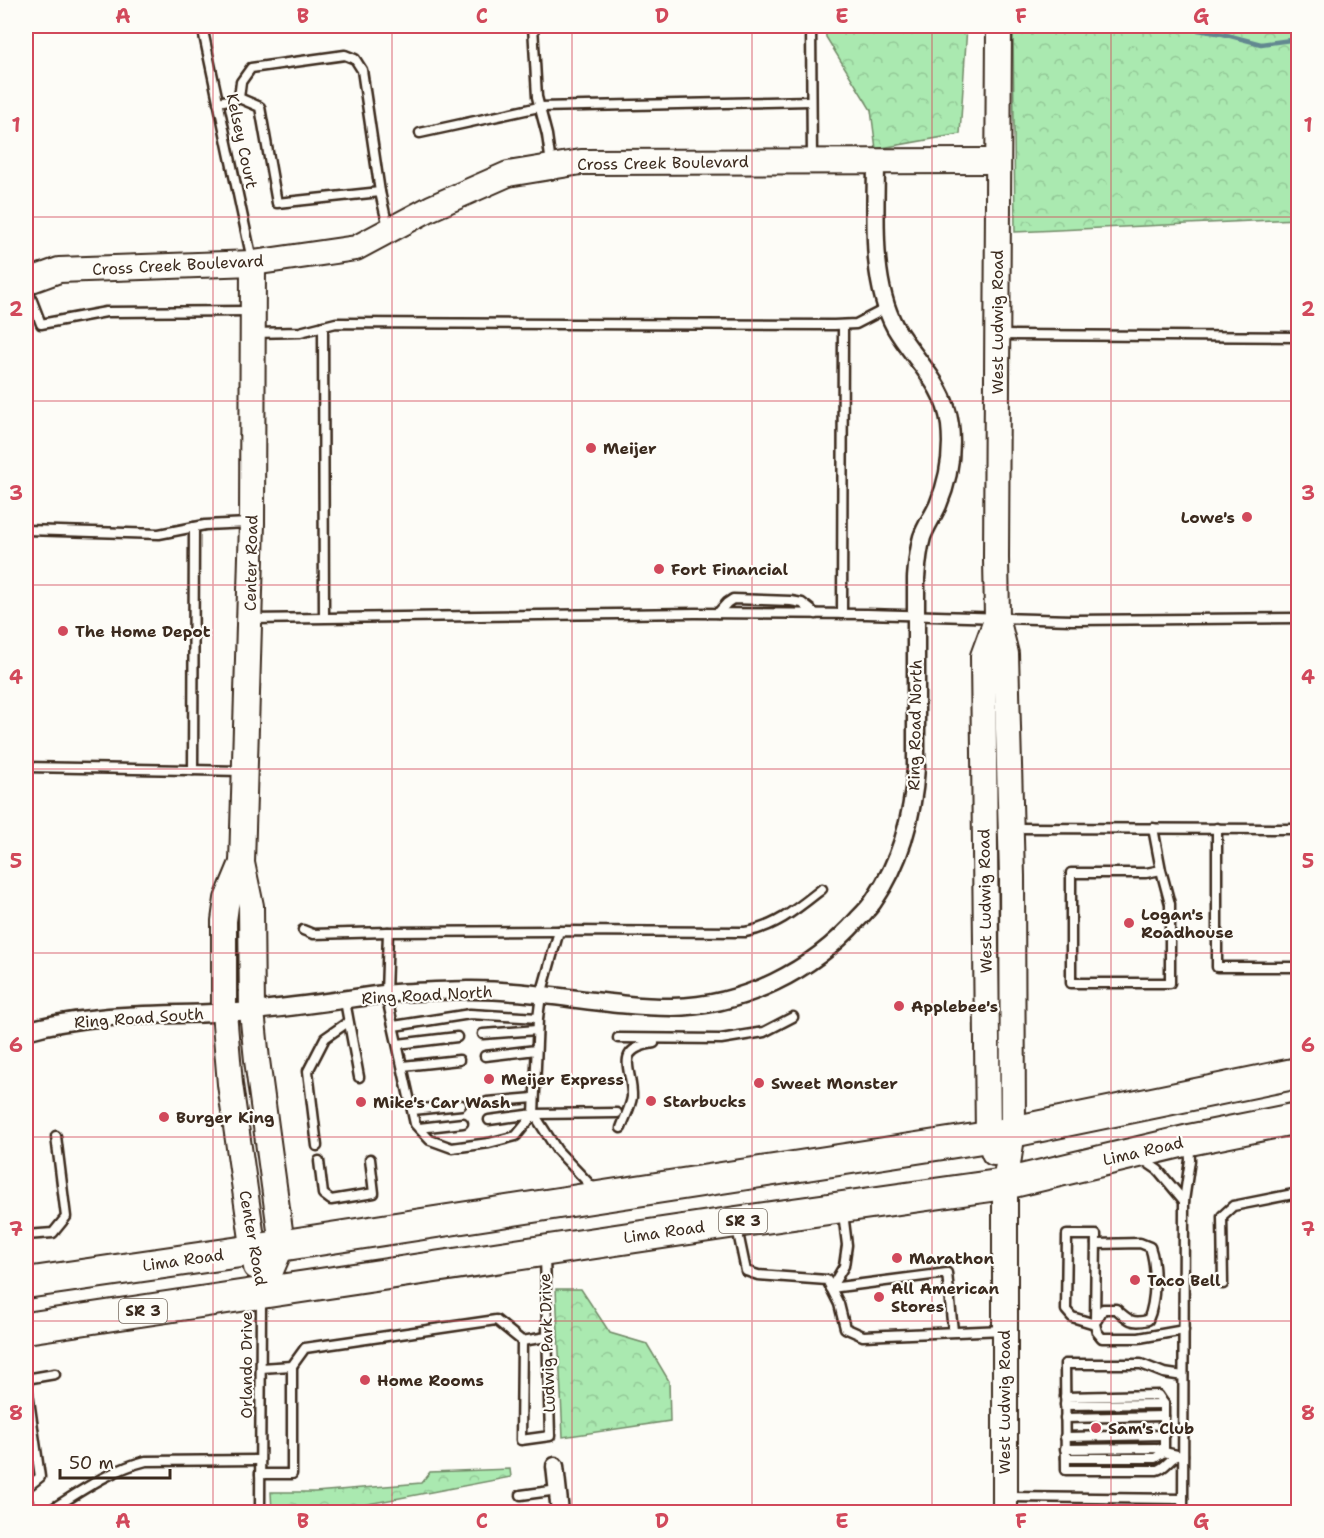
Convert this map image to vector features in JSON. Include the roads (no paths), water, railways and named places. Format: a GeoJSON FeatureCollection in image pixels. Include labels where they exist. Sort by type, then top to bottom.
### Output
{"type":"FeatureCollection","features":[{"type":"Feature","properties":{"kind":"highway","name":"Lima Road"},"geometry":{"type":"LineString","coordinates":[[26,1283],[1000,1134],[1299,1074]]}},
{"type":"Feature","properties":{"kind":"highway","name":"Lima Road"},"geometry":{"type":"LineString","coordinates":[[26,1328],[1005,1184],[1189,1140],[1299,1118]]}},
{"type":"Feature","properties":{"kind":"street","name":"West Ludwig Road"},"geometry":{"type":"LineString","coordinates":[[999,26],[996,335],[997,618],[1006,654],[1011,828],[1000,1134]]}},
{"type":"Feature","properties":{"kind":"street","name":"Ring Road North"},"geometry":{"type":"LineString","coordinates":[[252,1011],[386,994],[494,990],[621,1004],[673,1007],[711,1003],[738,998],[805,965],[844,934],[875,900],[898,855],[912,806],[916,768],[917,556],[923,536],[943,491],[950,463],[950,424],[945,404],[932,377],[896,327],[882,297],[878,256],[876,161]]}},
{"type":"Feature","properties":{"kind":"street","name":"Cross Creek Boulevard"},"geometry":{"type":"LineString","coordinates":[[26,284],[59,270],[253,263],[356,248],[431,208],[508,174],[581,162],[997,161]]}},
{"type":"Feature","properties":{"kind":"street","name":"Center Road"},"geometry":{"type":"LineString","coordinates":[[253,263],[252,523],[242,863],[251,906],[252,1011],[282,1245],[261,1293]]}},
{"type":"Feature","properties":{"kind":"street","name":"West Ludwig Road"},"geometry":{"type":"LineString","coordinates":[[997,618],[983,657],[1000,1134],[1005,1184],[1005,1505]]}},
{"type":"Feature","properties":{"kind":"street","name":"Center Road"},"geometry":{"type":"LineString","coordinates":[[242,863],[227,899],[224,921],[224,1012],[230,1084],[252,1250],[261,1293]]}},
{"type":"Feature","properties":{"kind":"street","name":"Ring Road South"},"geometry":{"type":"LineString","coordinates":[[26,1031],[73,1021],[137,1015],[252,1011]]}},
{"type":"Feature","properties":{"kind":"street"},"geometry":{"type":"LineString","coordinates":[[555,1466],[560,1512]]}},
{"type":"Feature","properties":{"kind":"lane","name":"Kelsey Court"},"geometry":{"type":"LineString","coordinates":[[202,26],[253,263]]}},
{"type":"Feature","properties":{"kind":"lane"},"geometry":{"type":"LineString","coordinates":[[532,26],[537,97],[551,167]]}},
{"type":"Feature","properties":{"kind":"lane"},"geometry":{"type":"LineString","coordinates":[[811,26],[812,161]]}},
{"type":"Feature","properties":{"kind":"lane"},"geometry":{"type":"LineString","coordinates":[[239,98],[242,82],[251,68],[345,55],[355,59],[362,70],[380,192],[389,230]]}},
{"type":"Feature","properties":{"kind":"lane"},"geometry":{"type":"LineString","coordinates":[[218,102],[239,98],[260,107],[277,203],[380,192]]}},
{"type":"Feature","properties":{"kind":"lane"},"geometry":{"type":"LineString","coordinates":[[420,133],[539,107],[812,101]]}},
{"type":"Feature","properties":{"kind":"lane"},"geometry":{"type":"LineString","coordinates":[[26,284],[41,324],[106,312],[253,322],[300,332],[336,323],[843,325],[856,324],[887,308]]}},
{"type":"Feature","properties":{"kind":"lane"},"geometry":{"type":"LineString","coordinates":[[842,614],[843,325]]}},
{"type":"Feature","properties":{"kind":"lane"},"geometry":{"type":"LineString","coordinates":[[323,326],[324,616]]}},
{"type":"Feature","properties":{"kind":"lane"},"geometry":{"type":"LineString","coordinates":[[996,335],[1299,337]]}},
{"type":"Feature","properties":{"kind":"lane"},"geometry":{"type":"LineString","coordinates":[[26,530],[159,534],[204,525],[252,523]]}},
{"type":"Feature","properties":{"kind":"lane"},"geometry":{"type":"LineString","coordinates":[[193,770],[195,527]]}},
{"type":"Feature","properties":{"kind":"lane"},"geometry":{"type":"LineString","coordinates":[[718,613],[733,599],[791,601],[802,603],[816,614]]}},
{"type":"Feature","properties":{"kind":"lane"},"geometry":{"type":"LineString","coordinates":[[250,619],[324,616],[718,613],[1072,620],[1299,618]]}},
{"type":"Feature","properties":{"kind":"lane"},"geometry":{"type":"LineString","coordinates":[[26,768],[246,771]]}},
{"type":"Feature","properties":{"kind":"lane"},"geometry":{"type":"LineString","coordinates":[[1011,828],[1299,829]]}},
{"type":"Feature","properties":{"kind":"lane"},"geometry":{"type":"LineString","coordinates":[[1153,828],[1170,904],[1170,983],[1071,983],[1071,873],[1146,873],[1161,870]]}},
{"type":"Feature","properties":{"kind":"lane"},"geometry":{"type":"LineString","coordinates":[[1218,828],[1216,967],[1299,967]]}},
{"type":"Feature","properties":{"kind":"lane"},"geometry":{"type":"LineString","coordinates":[[303,930],[313,934],[559,931],[745,932],[759,930],[778,922],[822,889]]}},
{"type":"Feature","properties":{"kind":"lane"},"geometry":{"type":"LineString","coordinates":[[559,931],[541,995],[537,1030],[534,1114],[557,1150],[601,1196]]}},
{"type":"Feature","properties":{"kind":"lane"},"geometry":{"type":"LineString","coordinates":[[387,932],[386,994],[415,1124],[430,1140],[452,1148],[489,1143],[516,1136],[534,1114]]}},
{"type":"Feature","properties":{"kind":"lane"},"geometry":{"type":"LineString","coordinates":[[345,1000],[359,1077]]}},
{"type":"Feature","properties":{"kind":"lane"},"geometry":{"type":"LineString","coordinates":[[394,1026],[470,1014],[538,1018]]}},
{"type":"Feature","properties":{"kind":"lane"},"geometry":{"type":"LineString","coordinates":[[618,1038],[721,1039],[764,1032],[793,1017]]}},
{"type":"Feature","properties":{"kind":"lane"},"geometry":{"type":"LineString","coordinates":[[317,1146],[308,1071],[325,1038],[348,1022]]}},
{"type":"Feature","properties":{"kind":"lane"},"geometry":{"type":"LineString","coordinates":[[483,1034],[537,1030]]}},
{"type":"Feature","properties":{"kind":"lane"},"geometry":{"type":"LineString","coordinates":[[398,1044],[457,1037]]}},
{"type":"Feature","properties":{"kind":"lane"},"geometry":{"type":"LineString","coordinates":[[621,1128],[632,1098],[628,1056],[636,1048],[672,1040]]}},
{"type":"Feature","properties":{"kind":"lane"},"geometry":{"type":"LineString","coordinates":[[485,1056],[536,1050]]}},
{"type":"Feature","properties":{"kind":"lane"},"geometry":{"type":"LineString","coordinates":[[403,1066],[459,1060]]}},
{"type":"Feature","properties":{"kind":"lane"},"geometry":{"type":"LineString","coordinates":[[487,1102],[534,1098]]}},
{"type":"Feature","properties":{"kind":"lane"},"geometry":{"type":"LineString","coordinates":[[413,1110],[461,1105]]}},
{"type":"Feature","properties":{"kind":"lane"},"geometry":{"type":"LineString","coordinates":[[489,1120],[534,1114],[617,1113]]}},
{"type":"Feature","properties":{"kind":"lane"},"geometry":{"type":"LineString","coordinates":[[419,1128],[463,1123]]}},
{"type":"Feature","properties":{"kind":"lane"},"geometry":{"type":"LineString","coordinates":[[26,1235],[53,1233],[66,1216],[56,1136]]}},
{"type":"Feature","properties":{"kind":"lane"},"geometry":{"type":"LineString","coordinates":[[1183,1512],[1180,1455],[1184,1330],[1184,1201],[1190,1160],[1189,1140]]}},
{"type":"Feature","properties":{"kind":"lane"},"geometry":{"type":"LineString","coordinates":[[1134,1154],[1158,1170],[1184,1201]]}},
{"type":"Feature","properties":{"kind":"lane"},"geometry":{"type":"LineString","coordinates":[[319,1161],[323,1194],[330,1200],[374,1193],[370,1159]]}},
{"type":"Feature","properties":{"kind":"lane"},"geometry":{"type":"LineString","coordinates":[[1223,1284],[1222,1216],[1233,1206],[1299,1193]]}},
{"type":"Feature","properties":{"kind":"lane"},"geometry":{"type":"LineString","coordinates":[[831,1288],[844,1266],[846,1245],[842,1207]]}},
{"type":"Feature","properties":{"kind":"lane"},"geometry":{"type":"LineString","coordinates":[[736,1222],[746,1271],[758,1275],[827,1280],[839,1304],[845,1328],[863,1336],[1004,1330]]}},
{"type":"Feature","properties":{"kind":"lane"},"geometry":{"type":"LineString","coordinates":[[1095,1324],[1072,1317],[1066,1310],[1067,1235],[1096,1235],[1095,1324],[1102,1338],[1139,1338],[1184,1330]]}},
{"type":"Feature","properties":{"kind":"lane"},"geometry":{"type":"LineString","coordinates":[[1095,1324],[1103,1309],[1116,1309],[1129,1321],[1136,1323],[1148,1320],[1153,1309],[1154,1257],[1150,1247],[1140,1243],[1096,1244]]}},
{"type":"Feature","properties":{"kind":"lane","name":"Ludwig Park Drive"},"geometry":{"type":"LineString","coordinates":[[522,1341],[521,1440],[550,1436],[544,1250]]}},
{"type":"Feature","properties":{"kind":"lane"},"geometry":{"type":"LineString","coordinates":[[831,1288],[947,1273],[953,1331]]}},
{"type":"Feature","properties":{"kind":"lane","name":"Orlando Drive"},"geometry":{"type":"LineString","coordinates":[[260,1508],[261,1293]]}},
{"type":"Feature","properties":{"kind":"lane"},"geometry":{"type":"LineString","coordinates":[[260,1474],[292,1474],[292,1366],[305,1348],[496,1320],[522,1341],[547,1337]]}},
{"type":"Feature","properties":{"kind":"lane"},"geometry":{"type":"LineString","coordinates":[[1180,1455],[1170,1460],[1164,1468],[1157,1470],[1066,1470],[1065,1364],[1142,1364],[1164,1373],[1183,1376]]}},
{"type":"Feature","properties":{"kind":"lane"},"geometry":{"type":"LineString","coordinates":[[261,1368],[292,1366]]}},
{"type":"Feature","properties":{"kind":"lane"},"geometry":{"type":"LineString","coordinates":[[26,1488],[40,1477],[26,1379],[55,1374]]}},
{"type":"Feature","properties":{"kind":"lane"},"geometry":{"type":"LineString","coordinates":[[1065,1401],[1164,1404],[1164,1452]]}},
{"type":"Feature","properties":{"kind":"lane"},"geometry":{"type":"LineString","coordinates":[[1065,1418],[1164,1416]]}},
{"type":"Feature","properties":{"kind":"lane"},"geometry":{"type":"LineString","coordinates":[[1065,1437],[1164,1435]]}},
{"type":"Feature","properties":{"kind":"lane"},"geometry":{"type":"LineString","coordinates":[[1066,1453],[1155,1458],[1164,1452],[1180,1455]]}},
{"type":"Feature","properties":{"kind":"lane"},"geometry":{"type":"LineString","coordinates":[[47,1512],[105,1476],[133,1464],[146,1461],[260,1460]]}},
{"type":"Feature","properties":{"kind":"lane"},"geometry":{"type":"LineString","coordinates":[[521,1495],[558,1490]]}},
{"type":"Feature","properties":{"kind":"lane"},"geometry":{"type":"LineString","coordinates":[[26,1499],[33,1512]]}},
{"type":"Feature","properties":{"kind":"lane"},"geometry":{"type":"LineString","coordinates":[[1005,1505],[1183,1499]]}},
{"type":"Feature","properties":{"kind":"waterway"},"geometry":{"type":"LineString","coordinates":[[1173,26],[1223,34],[1261,44],[1298,39]]}},
{"type":"Feature","properties":{"kind":"place","name":"Meijer"},"geometry":{"type":"Point","coordinates":[591,448]}},
{"type":"Feature","properties":{"kind":"place","name":"Lowe's"},"geometry":{"type":"Point","coordinates":[1247,517]}},
{"type":"Feature","properties":{"kind":"place","name":"Fort Financial"},"geometry":{"type":"Point","coordinates":[659,569]}},
{"type":"Feature","properties":{"kind":"place","name":"The Home Depot"},"geometry":{"type":"Point","coordinates":[63,631]}},
{"type":"Feature","properties":{"kind":"place","name":"Logan's Roadhouse"},"geometry":{"type":"Point","coordinates":[1129,923]}},
{"type":"Feature","properties":{"kind":"place","name":"Applebee's"},"geometry":{"type":"Point","coordinates":[899,1006]}},
{"type":"Feature","properties":{"kind":"place","name":"Meijer Express"},"geometry":{"type":"Point","coordinates":[489,1079]}},
{"type":"Feature","properties":{"kind":"place","name":"Sweet Monster"},"geometry":{"type":"Point","coordinates":[759,1083]}},
{"type":"Feature","properties":{"kind":"place","name":"Starbucks"},"geometry":{"type":"Point","coordinates":[651,1101]}},
{"type":"Feature","properties":{"kind":"place","name":"Mike's Car Wash"},"geometry":{"type":"Point","coordinates":[361,1102]}},
{"type":"Feature","properties":{"kind":"place","name":"Burger King"},"geometry":{"type":"Point","coordinates":[164,1117]}},
{"type":"Feature","properties":{"kind":"place","name":"Marathon"},"geometry":{"type":"Point","coordinates":[897,1258]}},
{"type":"Feature","properties":{"kind":"place","name":"Taco Bell"},"geometry":{"type":"Point","coordinates":[1135,1280]}},
{"type":"Feature","properties":{"kind":"place","name":"All American Stores"},"geometry":{"type":"Point","coordinates":[879,1297]}},
{"type":"Feature","properties":{"kind":"place","name":"Home Rooms"},"geometry":{"type":"Point","coordinates":[365,1380]}},
{"type":"Feature","properties":{"kind":"place","name":"Sam's Club"},"geometry":{"type":"Point","coordinates":[1096,1428]}}]}
